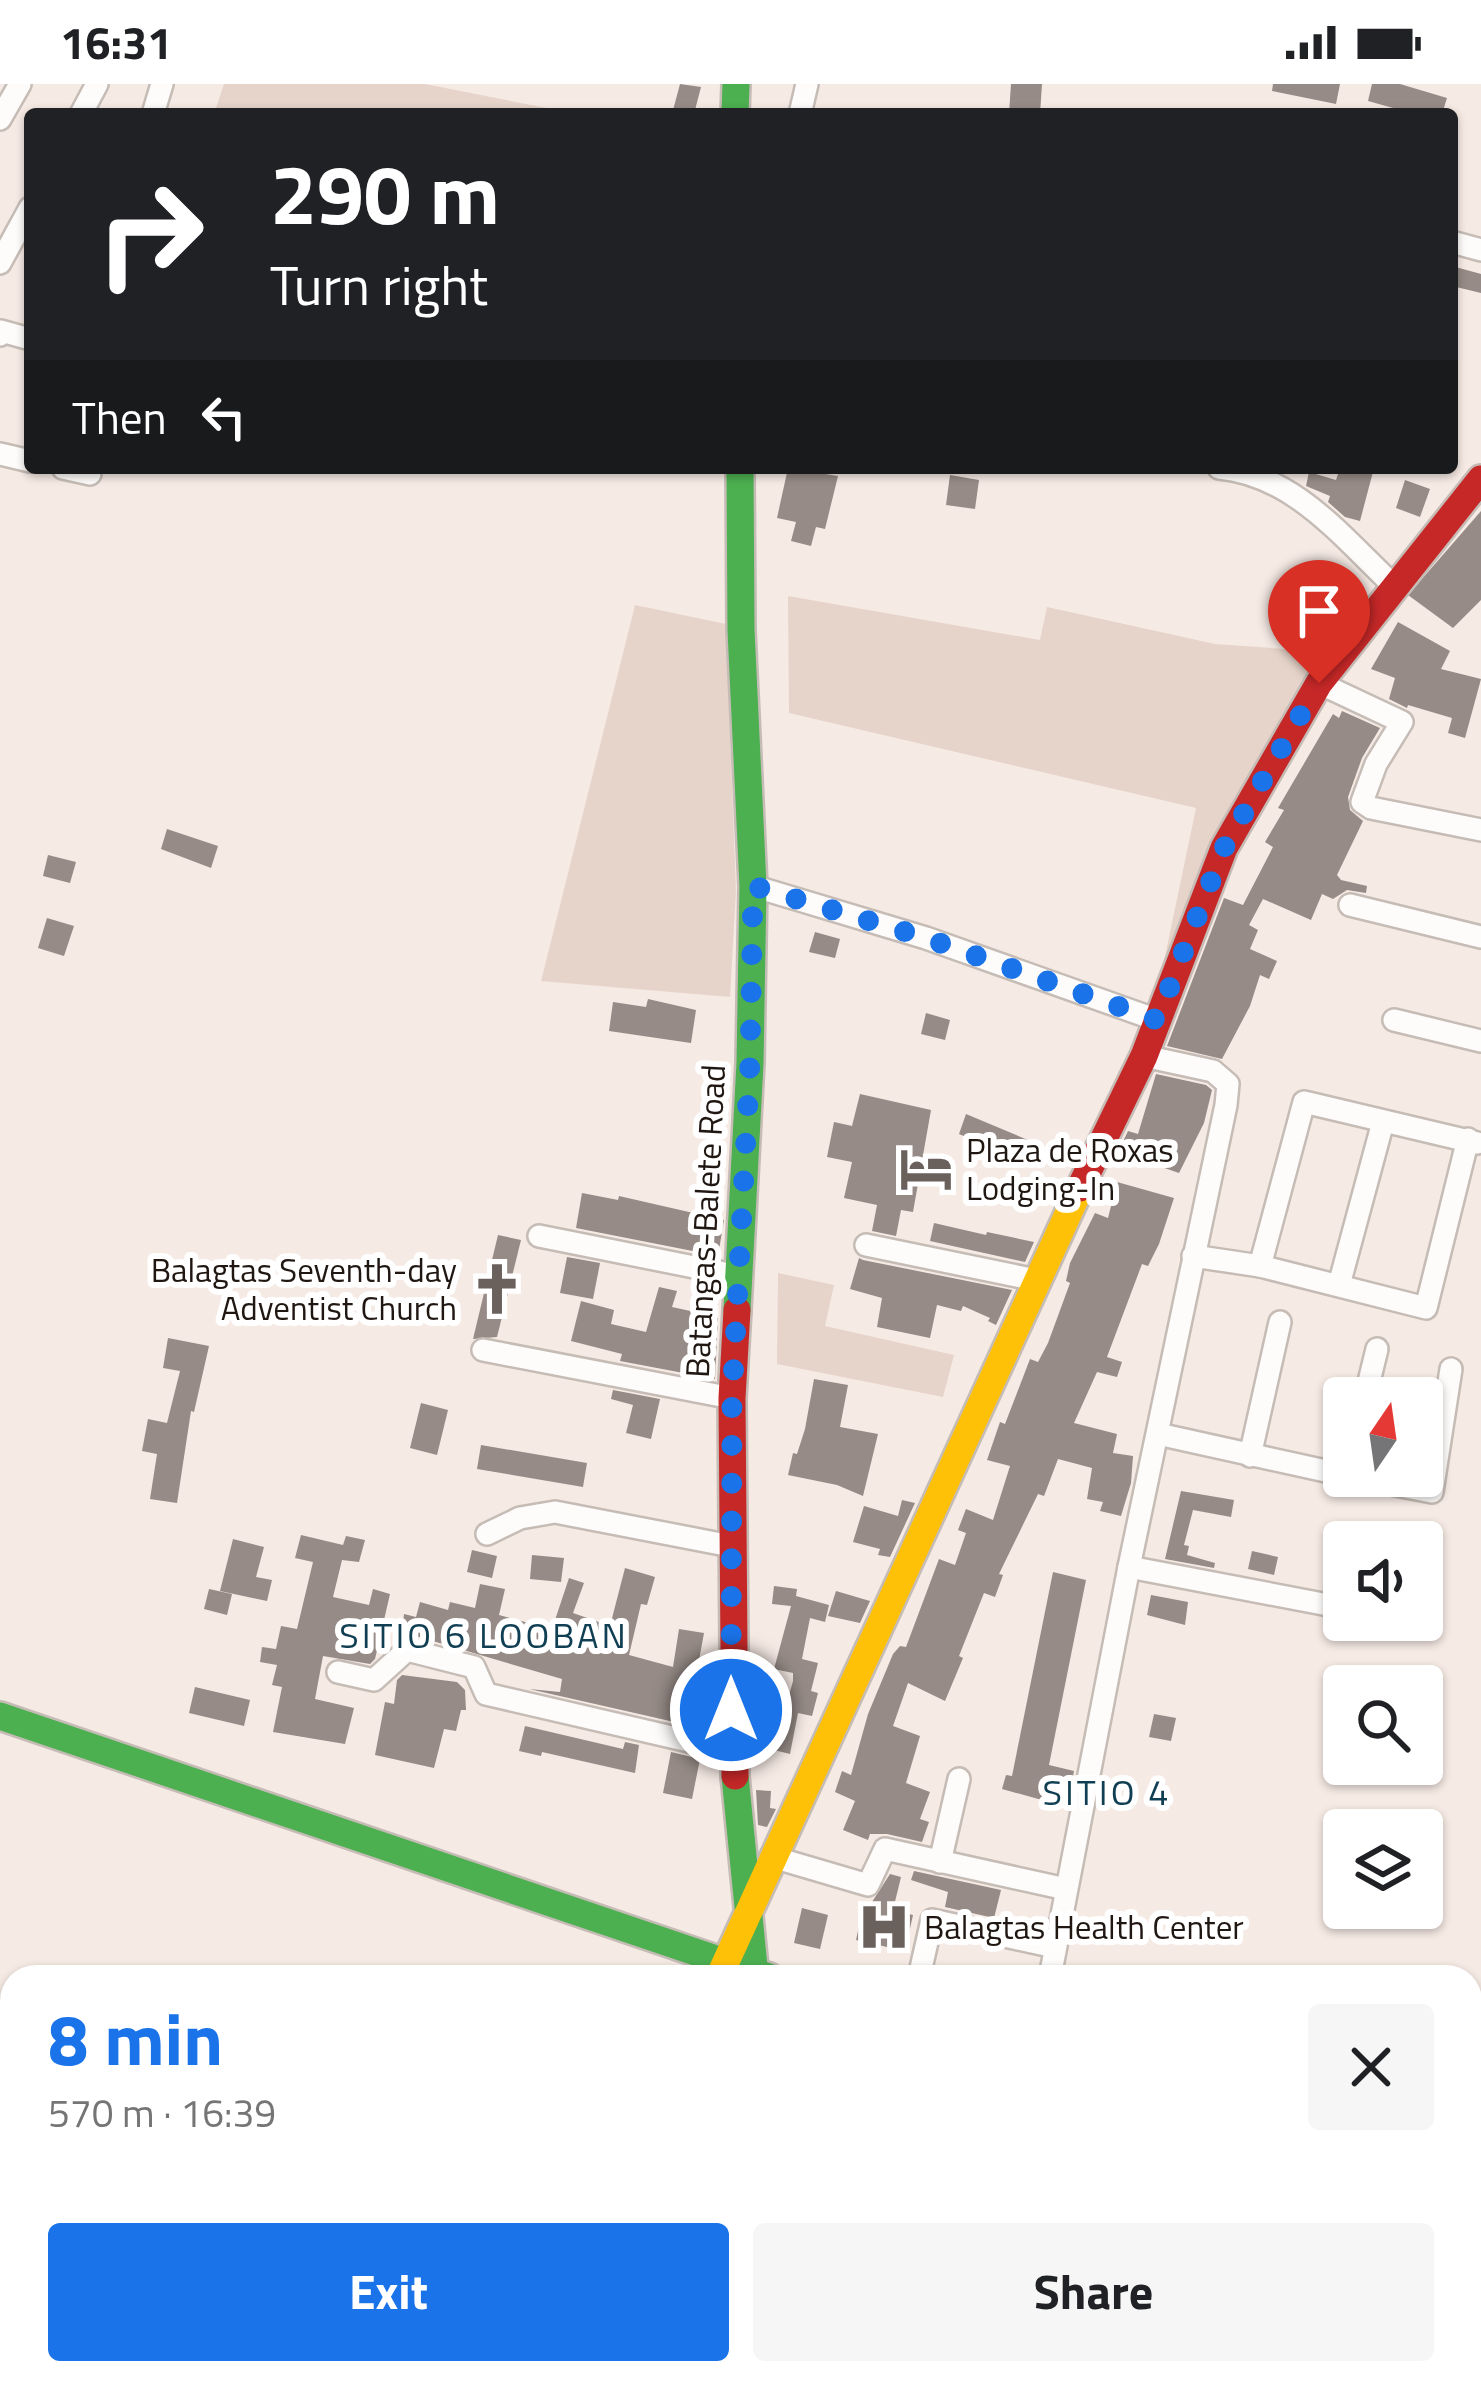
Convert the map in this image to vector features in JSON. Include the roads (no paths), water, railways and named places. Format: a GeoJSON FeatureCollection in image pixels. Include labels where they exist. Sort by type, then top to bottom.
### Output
{"type":"FeatureCollection","features":[{"type":"Feature","properties":{"kind":"main road","name":"Batangas-Balete Road"},"geometry":{"type":"LineString","coordinates":[[740,474],[741,630],[753,886],[732,1399],[732,1751],[747,1919],[757,1965]]}},
{"type":"Feature","properties":{"kind":"main road"},"geometry":{"type":"LineString","coordinates":[[724,1965],[1036,1280],[1144,1056],[1224,848],[1319,683],[1481,479]]}},
{"type":"Feature","properties":{"kind":"main road"},"geometry":{"type":"LineString","coordinates":[[0,1716],[361,1836],[709,1965]]}},
{"type":"Feature","properties":{"kind":"street"},"geometry":{"type":"LineString","coordinates":[[0,119],[20,84]]}},
{"type":"Feature","properties":{"kind":"street"},"geometry":{"type":"LineString","coordinates":[[0,263],[21,242]]}},
{"type":"Feature","properties":{"kind":"street"},"geometry":{"type":"LineString","coordinates":[[1254,474],[1293,492],[1393,585]]}},
{"type":"Feature","properties":{"kind":"street"},"geometry":{"type":"LineString","coordinates":[[1319,683],[1402,722],[1376,764],[1361,802],[1481,830]]}},
{"type":"Feature","properties":{"kind":"street"},"geometry":{"type":"LineString","coordinates":[[753,886],[926,938],[1157,1020]]}},
{"type":"Feature","properties":{"kind":"street"},"geometry":{"type":"LineString","coordinates":[[1350,905],[1481,938]]}},
{"type":"Feature","properties":{"kind":"street"},"geometry":{"type":"LineString","coordinates":[[1394,1020],[1481,1041]]}},
{"type":"Feature","properties":{"kind":"street"},"geometry":{"type":"LineString","coordinates":[[1052,1965],[1228,1084],[1213,1071],[1144,1056]]}},
{"type":"Feature","properties":{"kind":"street"},"geometry":{"type":"LineString","coordinates":[[1193,1256],[1260,1266],[1426,1308],[1474,1142],[1304,1102],[1260,1266]]}},
{"type":"Feature","properties":{"kind":"street"},"geometry":{"type":"LineString","coordinates":[[1339,1285],[1383,1122]]}},
{"type":"Feature","properties":{"kind":"street"},"geometry":{"type":"LineString","coordinates":[[539,1236],[739,1276]]}},
{"type":"Feature","properties":{"kind":"street"},"geometry":{"type":"LineString","coordinates":[[866,1245],[1036,1280]]}},
{"type":"Feature","properties":{"kind":"street"},"geometry":{"type":"LineString","coordinates":[[1250,1456],[1280,1322]]}},
{"type":"Feature","properties":{"kind":"street"},"geometry":{"type":"LineString","coordinates":[[1370,1377],[1377,1349]]}},
{"type":"Feature","properties":{"kind":"street"},"geometry":{"type":"LineString","coordinates":[[483,1350],[732,1399]]}},
{"type":"Feature","properties":{"kind":"street"},"geometry":{"type":"LineString","coordinates":[[1443,1421],[1451,1369]]}},
{"type":"Feature","properties":{"kind":"street"},"geometry":{"type":"LineString","coordinates":[[1158,1434],[1323,1470]]}},
{"type":"Feature","properties":{"kind":"street"},"geometry":{"type":"LineString","coordinates":[[487,1534],[520,1518],[555,1512],[731,1546]]}},
{"type":"Feature","properties":{"kind":"street"},"geometry":{"type":"LineString","coordinates":[[1129,1567],[1323,1605]]}},
{"type":"Feature","properties":{"kind":"street"},"geometry":{"type":"LineString","coordinates":[[338,1672],[374,1680],[407,1650],[474,1666],[486,1694],[732,1751]]}},
{"type":"Feature","properties":{"kind":"street"},"geometry":{"type":"LineString","coordinates":[[940,1862],[959,1779]]}},
{"type":"Feature","properties":{"kind":"street"},"geometry":{"type":"LineString","coordinates":[[776,1858],[868,1885],[885,1849],[1066,1888]]}},
{"type":"Feature","properties":{"kind":"street"},"geometry":{"type":"LineString","coordinates":[[923,1965],[932,1920],[1055,1947]]}},
{"type":"Feature","properties":{"kind":"place","name":"Plaza de Roxas Lodging-In"},"geometry":{"type":"Point","coordinates":[926,1169]}},
{"type":"Feature","properties":{"kind":"place","name":"Balagtas Seventh-day Adventist Church"},"geometry":{"type":"Point","coordinates":[497,1289]}},
{"type":"Feature","properties":{"kind":"place","name":"Balagtas Health Center"},"geometry":{"type":"Point","coordinates":[884,1927]}},
{"type":"Feature","properties":{"kind":"district","name":"SITIO 6 LOOBAN"},"geometry":{"type":"Point","coordinates":[484,1635]}},
{"type":"Feature","properties":{"kind":"district","name":"SITIO 4"},"geometry":{"type":"Point","coordinates":[1107,1792]}}]}
